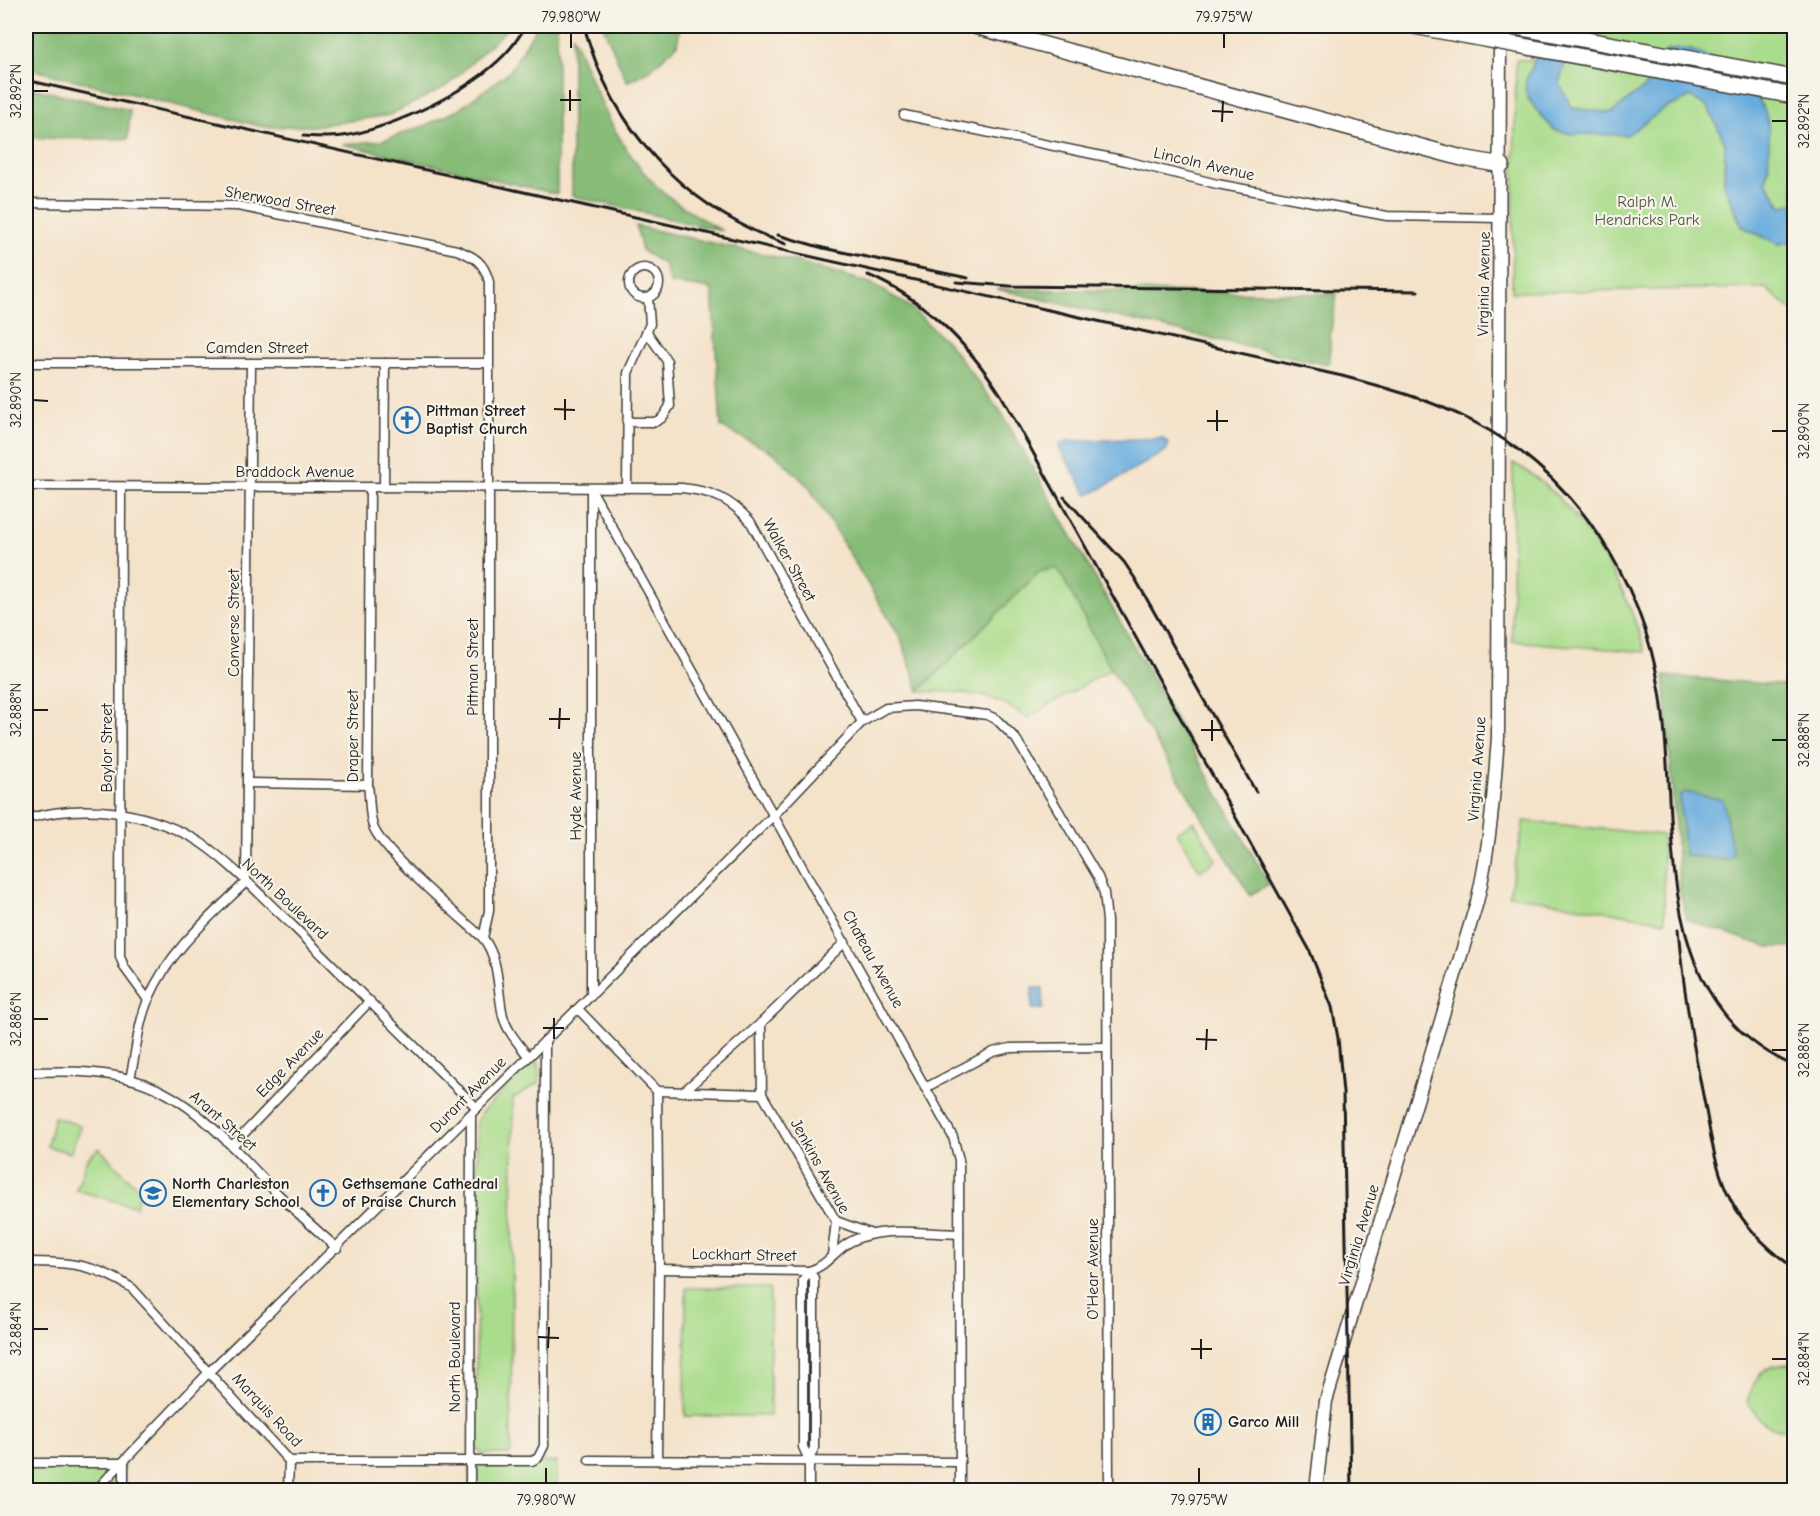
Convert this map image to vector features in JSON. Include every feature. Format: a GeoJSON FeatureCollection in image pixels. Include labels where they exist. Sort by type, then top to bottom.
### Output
{"type":"FeatureCollection","features":[{"type":"Feature","properties":{"kind":"highway"},"geometry":{"type":"LineString","coordinates":[[975,26],[1462,158],[1502,165]]}},
{"type":"Feature","properties":{"kind":"highway"},"geometry":{"type":"LineString","coordinates":[[1414,26],[1794,96]]}},
{"type":"Feature","properties":{"kind":"highway"},"geometry":{"type":"LineString","coordinates":[[1511,26],[1794,78]]}},
{"type":"Feature","properties":{"kind":"main road","name":"Virginia Avenue"},"geometry":{"type":"LineString","coordinates":[[1316,1491],[1326,1401],[1484,872],[1498,736],[1497,435],[1502,165],[1500,26]]}},
{"type":"Feature","properties":{"kind":"street","name":"Lincoln Avenue"},"geometry":{"type":"LineString","coordinates":[[904,116],[1126,161],[1217,184],[1387,216],[1501,218]]}},
{"type":"Feature","properties":{"kind":"street","name":"Sherwood Street"},"geometry":{"type":"LineString","coordinates":[[26,203],[238,206],[457,250],[474,257],[485,267]]}},
{"type":"Feature","properties":{"kind":"street","name":"Pittman Street"},"geometry":{"type":"LineString","coordinates":[[483,938],[489,911],[489,282],[485,267]]}},
{"type":"Feature","properties":{"kind":"street"},"geometry":{"type":"LineString","coordinates":[[627,488],[628,367],[647,332],[651,315],[648,298]]}},
{"type":"Feature","properties":{"kind":"street"},"geometry":{"type":"LineString","coordinates":[[627,422],[656,422],[662,418],[670,406],[667,361],[647,332]]}},
{"type":"Feature","properties":{"kind":"street","name":"Camden Street"},"geometry":{"type":"LineString","coordinates":[[26,363],[488,363]]}},
{"type":"Feature","properties":{"kind":"street","name":"Converse Street"},"geometry":{"type":"LineString","coordinates":[[246,882],[249,783],[251,363]]}},
{"type":"Feature","properties":{"kind":"street"},"geometry":{"type":"LineString","coordinates":[[384,488],[385,363]]}},
{"type":"Feature","properties":{"kind":"street","name":"Braddock Avenue"},"geometry":{"type":"LineString","coordinates":[[26,486],[564,488]]}},
{"type":"Feature","properties":{"kind":"street","name":"Baylor Street"},"geometry":{"type":"LineString","coordinates":[[121,487],[120,956],[124,967],[148,999]]}},
{"type":"Feature","properties":{"kind":"street","name":"Draper Street"},"geometry":{"type":"LineString","coordinates":[[370,487],[368,785],[373,828],[382,841],[431,891],[483,938]]}},
{"type":"Feature","properties":{"kind":"street","name":"Walker Street"},"geometry":{"type":"LineString","coordinates":[[564,488],[682,488],[708,491],[737,507],[750,521],[862,722]]}},
{"type":"Feature","properties":{"kind":"street","name":"Chateau Avenue"},"geometry":{"type":"LineString","coordinates":[[591,489],[775,814],[952,1137],[959,1160],[960,1491]]}},
{"type":"Feature","properties":{"kind":"street","name":"Hyde Avenue"},"geometry":{"type":"LineString","coordinates":[[591,489],[591,996]]}},
{"type":"Feature","properties":{"kind":"street","name":"O'Hear Avenue"},"geometry":{"type":"LineString","coordinates":[[862,722],[886,708],[901,705],[944,708],[987,715],[996,719],[1016,739],[1098,877],[1104,893],[1107,921],[1109,1491]]}},
{"type":"Feature","properties":{"kind":"street","name":"Durant Avenue"},"geometry":{"type":"LineString","coordinates":[[96,1491],[210,1371],[775,814],[862,722]]}},
{"type":"Feature","properties":{"kind":"street"},"geometry":{"type":"LineString","coordinates":[[249,783],[368,785]]}},
{"type":"Feature","properties":{"kind":"street","name":"North Boulevard"},"geometry":{"type":"LineString","coordinates":[[26,819],[73,810],[122,813],[162,823],[195,839],[246,882],[370,1001],[474,1111],[470,1491]]}},
{"type":"Feature","properties":{"kind":"street"},"geometry":{"type":"LineString","coordinates":[[130,1079],[148,999],[162,972],[185,942],[246,882]]}},
{"type":"Feature","properties":{"kind":"street"},"geometry":{"type":"LineString","coordinates":[[483,938],[493,953],[504,1017],[510,1032],[528,1056]]}},
{"type":"Feature","properties":{"kind":"street"},"geometry":{"type":"LineString","coordinates":[[683,1092],[761,1023],[846,942]]}},
{"type":"Feature","properties":{"kind":"street","name":"Edge Avenue"},"geometry":{"type":"LineString","coordinates":[[232,1146],[370,1001]]}},
{"type":"Feature","properties":{"kind":"street"},"geometry":{"type":"LineString","coordinates":[[578,1009],[657,1091],[659,1269],[657,1460]]}},
{"type":"Feature","properties":{"kind":"street","name":"Jenkins Avenue"},"geometry":{"type":"LineString","coordinates":[[761,1023],[762,1094],[836,1221],[832,1256]]}},
{"type":"Feature","properties":{"kind":"street","name":"Marquis Road"},"geometry":{"type":"LineString","coordinates":[[26,1262],[78,1264],[116,1277],[132,1288],[210,1371],[289,1461],[532,1461],[538,1458],[544,1446],[545,1041]]}},
{"type":"Feature","properties":{"kind":"street"},"geometry":{"type":"LineString","coordinates":[[925,1088],[993,1052],[1010,1048],[1106,1047]]}},
{"type":"Feature","properties":{"kind":"street","name":"Arant Street"},"geometry":{"type":"LineString","coordinates":[[26,1071],[70,1071],[130,1079],[151,1086],[186,1105],[232,1146],[281,1197],[337,1248]]}},
{"type":"Feature","properties":{"kind":"street"},"geometry":{"type":"LineString","coordinates":[[657,1091],[762,1094]]}},
{"type":"Feature","properties":{"kind":"street"},"geometry":{"type":"LineString","coordinates":[[836,1221],[870,1233]]}},
{"type":"Feature","properties":{"kind":"street","name":"Lockhart Street"},"geometry":{"type":"LineString","coordinates":[[659,1269],[809,1271],[819,1269],[847,1244],[870,1233],[959,1234]]}},
{"type":"Feature","properties":{"kind":"street"},"geometry":{"type":"LineString","coordinates":[[809,1271],[814,1278],[814,1448],[809,1460],[809,1491]]}},
{"type":"Feature","properties":{"kind":"street"},"geometry":{"type":"LineString","coordinates":[[590,1460],[960,1462]]}},
{"type":"Feature","properties":{"kind":"street"},"geometry":{"type":"LineString","coordinates":[[288,1491],[289,1461]]}},
{"type":"Feature","properties":{"kind":"street"},"geometry":{"type":"LineString","coordinates":[[26,1463],[124,1463],[124,1491]]}},
{"type":"Feature","properties":{"kind":"green space"},"geometry":{"type":"Polygon","coordinates":[[[26,26],[510,26],[447,86],[390,115],[314,126],[264,127],[26,68],[26,26]]]}},
{"type":"Feature","properties":{"kind":"green space"},"geometry":{"type":"Polygon","coordinates":[[[537,26],[557,26],[557,194],[342,144],[381,141],[424,126],[458,110],[510,71],[537,26]]]}},
{"type":"Feature","properties":{"kind":"green space"},"geometry":{"type":"Polygon","coordinates":[[[603,26],[680,26],[677,45],[650,70],[627,82],[603,26]]]}},
{"type":"Feature","properties":{"kind":"green space"},"geometry":{"type":"Polygon","coordinates":[[[1577,26],[1794,26],[1794,204],[1782,206],[1766,181],[1769,164],[1745,87],[1725,69],[1656,78],[1612,113],[1572,108],[1559,83],[1577,26]]]}},
{"type":"Feature","properties":{"kind":"green space"},"geometry":{"type":"Polygon","coordinates":[[[572,34],[610,121],[635,162],[668,196],[722,231],[572,196],[572,34]]]}},
{"type":"Feature","properties":{"kind":"green space","name":"Ralph M. Hendricks Park"},"geometry":{"type":"Polygon","coordinates":[[[1516,60],[1535,60],[1531,70],[1528,99],[1554,130],[1572,134],[1627,135],[1664,109],[1691,97],[1708,107],[1725,143],[1724,185],[1742,227],[1778,244],[1794,242],[1794,312],[1765,288],[1512,292],[1516,60]]]}},
{"type":"Feature","properties":{"kind":"green space"},"geometry":{"type":"Polygon","coordinates":[[[26,87],[130,110],[128,139],[26,138],[26,87]]]}},
{"type":"Feature","properties":{"kind":"green space"},"geometry":{"type":"Polygon","coordinates":[[[636,226],[802,263],[873,284],[910,307],[949,344],[1001,412],[1269,884],[1250,895],[1111,669],[1060,572],[1055,568],[1039,572],[919,691],[900,637],[809,487],[774,453],[721,427],[712,289],[670,283],[664,264],[642,251],[636,226]]]}},
{"type":"Feature","properties":{"kind":"green space"},"geometry":{"type":"Polygon","coordinates":[[[997,289],[1337,294],[1330,336],[1330,362],[1323,364],[997,289]]]}},
{"type":"Feature","properties":{"kind":"green space"},"geometry":{"type":"Polygon","coordinates":[[[1513,463],[1536,478],[1558,497],[1596,545],[1626,599],[1645,652],[1512,641],[1513,463]]]}},
{"type":"Feature","properties":{"kind":"green space"},"geometry":{"type":"Polygon","coordinates":[[[1047,568],[1055,568],[1060,572],[1111,669],[1027,718],[1001,702],[976,695],[919,691],[1039,572],[1047,568]]]}},
{"type":"Feature","properties":{"kind":"green space"},"geometry":{"type":"Polygon","coordinates":[[[1664,676],[1794,686],[1794,947],[1768,947],[1687,920],[1680,893],[1664,676]]]}},
{"type":"Feature","properties":{"kind":"green space"},"geometry":{"type":"Polygon","coordinates":[[[1194,821],[1216,860],[1200,871],[1177,832],[1194,821]]]}},
{"type":"Feature","properties":{"kind":"green space"},"geometry":{"type":"Polygon","coordinates":[[[1524,821],[1662,835],[1665,921],[1509,895],[1524,821]]]}},
{"type":"Feature","properties":{"kind":"green space"},"geometry":{"type":"Polygon","coordinates":[[[533,1061],[539,1063],[539,1083],[513,1098],[511,1454],[482,1454],[476,1447],[477,1121],[481,1113],[533,1061]]]}},
{"type":"Feature","properties":{"kind":"green space"},"geometry":{"type":"Polygon","coordinates":[[[54,1117],[81,1126],[70,1153],[47,1146],[54,1117]]]}},
{"type":"Feature","properties":{"kind":"green space"},"geometry":{"type":"Polygon","coordinates":[[[99,1148],[140,1190],[136,1207],[76,1190],[87,1159],[99,1148]]]}},
{"type":"Feature","properties":{"kind":"green space"},"geometry":{"type":"Polygon","coordinates":[[[686,1288],[770,1288],[770,1416],[685,1416],[686,1288]]]}},
{"type":"Feature","properties":{"kind":"green space"},"geometry":{"type":"Polygon","coordinates":[[[1794,1364],[1794,1431],[1777,1429],[1761,1420],[1747,1401],[1758,1377],[1768,1368],[1794,1364]]]}},
{"type":"Feature","properties":{"kind":"green space"},"geometry":{"type":"Polygon","coordinates":[[[470,1461],[557,1462],[557,1490],[470,1490],[470,1461]]]}},
{"type":"Feature","properties":{"kind":"green space"},"geometry":{"type":"Polygon","coordinates":[[[26,1463],[124,1463],[122,1490],[26,1490],[26,1463]]]}},
{"type":"Feature","properties":{"kind":"water"},"geometry":{"type":"Polygon","coordinates":[[[1537,26],[1577,26],[1559,83],[1572,108],[1612,113],[1656,78],[1666,51],[1676,49],[1695,51],[1706,56],[1739,80],[1757,99],[1766,114],[1769,144],[1766,181],[1781,206],[1794,204],[1794,242],[1778,244],[1743,227],[1724,185],[1725,143],[1708,107],[1691,97],[1664,109],[1627,135],[1572,134],[1554,130],[1534,107],[1525,90],[1526,80],[1535,60],[1537,26]]]}},
{"type":"Feature","properties":{"kind":"water"},"geometry":{"type":"Polygon","coordinates":[[[1163,438],[1169,444],[1166,451],[1095,492],[1087,494],[1059,448],[1060,443],[1069,441],[1163,438]]]}},
{"type":"Feature","properties":{"kind":"water"},"geometry":{"type":"Polygon","coordinates":[[[1685,792],[1723,800],[1733,854],[1727,860],[1685,855],[1680,796],[1685,792]]]}},
{"type":"Feature","properties":{"kind":"water"},"geometry":{"type":"Polygon","coordinates":[[[1032,988],[1043,988],[1043,1009],[1032,1009],[1032,988]]]}},
{"type":"Feature","properties":{"kind":"waterway"},"geometry":{"type":"LineString","coordinates":[[1789,1364],[1794,1364]]}},
{"type":"Feature","properties":{"kind":"railway"},"geometry":{"type":"LineString","coordinates":[[303,136],[349,135],[396,121],[422,110],[473,81],[495,64],[513,45],[525,26]]}},
{"type":"Feature","properties":{"kind":"railway"},"geometry":{"type":"LineString","coordinates":[[584,26],[597,64],[613,99],[634,131],[658,160],[685,187],[716,209],[749,229],[786,244]]}},
{"type":"Feature","properties":{"kind":"railway"},"geometry":{"type":"LineString","coordinates":[[26,80],[1342,376],[1426,401],[1474,422],[1511,444],[1544,471],[1573,501],[1598,535],[1620,571],[1638,610],[1651,650],[1660,692],[1666,743],[1672,850],[1679,903],[1692,953],[1713,998],[1746,1036],[1794,1066]]}},
{"type":"Feature","properties":{"kind":"railway"},"geometry":{"type":"LineString","coordinates":[[778,235],[823,248],[968,278]]}},
{"type":"Feature","properties":{"kind":"railway"},"geometry":{"type":"LineString","coordinates":[[868,275],[908,297],[943,325],[974,358],[1001,395],[1309,949],[1332,1007],[1338,1038],[1343,1093],[1351,1490]]}},
{"type":"Feature","properties":{"kind":"railway"},"geometry":{"type":"LineString","coordinates":[[956,282],[1010,286],[1418,291]]}},
{"type":"Feature","properties":{"kind":"railway"},"geometry":{"type":"LineString","coordinates":[[1064,497],[1124,562],[1136,580],[1256,792]]}},
{"type":"Feature","properties":{"kind":"railway"},"geometry":{"type":"LineString","coordinates":[[1678,929],[1693,1039],[1712,1143],[1726,1191],[1738,1212],[1767,1247],[1794,1268]]}},
{"type":"Feature","properties":{"kind":"place","name":"Pittman Street Baptist Church"},"geometry":{"type":"Point","coordinates":[407,420]}},
{"type":"Feature","properties":{"kind":"place","name":"North Charleston Elementary School"},"geometry":{"type":"Point","coordinates":[153,1193]}},
{"type":"Feature","properties":{"kind":"place","name":"Gethsemane Cathedral of Praise Church"},"geometry":{"type":"Point","coordinates":[323,1193]}},
{"type":"Feature","properties":{"kind":"place","name":"Garco Mill"},"geometry":{"type":"Point","coordinates":[1208,1422]}}]}
